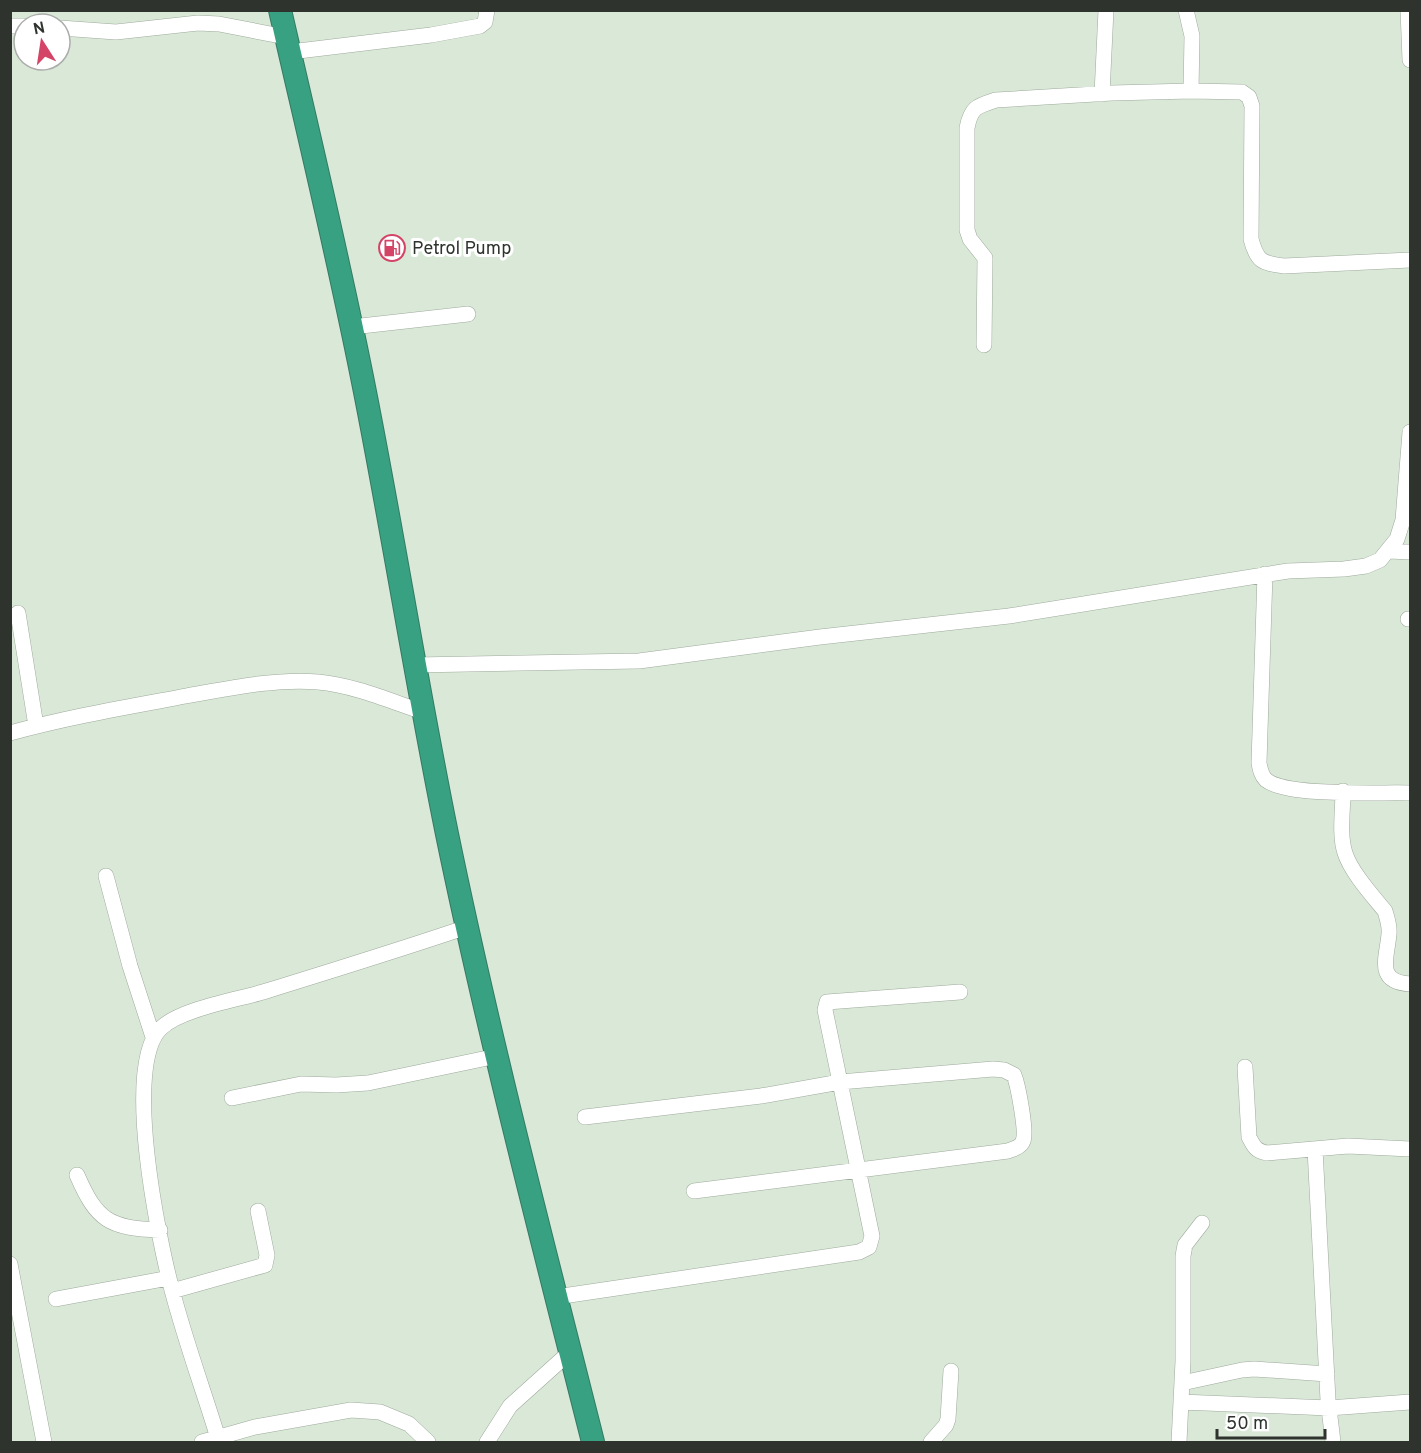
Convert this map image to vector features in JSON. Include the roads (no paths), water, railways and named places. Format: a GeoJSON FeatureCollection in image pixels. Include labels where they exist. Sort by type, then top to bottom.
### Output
{"type":"FeatureCollection","features":[{"type":"Feature","properties":{"kind":"highway"},"geometry":{"type":"LineString","coordinates":[[280,10],[352,327],[423,712],[467,927],[593,1443]]}},
{"type":"Feature","properties":{"kind":"street"},"geometry":{"type":"LineString","coordinates":[[72,29],[116,32],[198,23],[219,24],[288,44],[431,34],[480,26],[486,22],[487,10]]}},
{"type":"Feature","properties":{"kind":"street"},"geometry":{"type":"LineString","coordinates":[[1102,94],[1106,10]]}},
{"type":"Feature","properties":{"kind":"street"},"geometry":{"type":"LineString","coordinates":[[1186,10],[1192,36],[1191,91]]}},
{"type":"Feature","properties":{"kind":"street"},"geometry":{"type":"LineString","coordinates":[[1408,10],[1410,60]]}},
{"type":"Feature","properties":{"kind":"street"},"geometry":{"type":"LineString","coordinates":[[984,345],[985,258],[970,239],[967,230],[968,128],[969,114],[978,105],[996,100],[1191,91],[1242,92],[1249,97],[1252,106],[1251,239],[1254,254],[1264,264],[1284,266],[1410,260]]}},
{"type":"Feature","properties":{"kind":"street"},"geometry":{"type":"LineString","coordinates":[[352,327],[468,314]]}},
{"type":"Feature","properties":{"kind":"street"},"geometry":{"type":"LineString","coordinates":[[415,665],[639,661],[820,637],[1009,616],[1265,574],[1366,566],[1380,560],[1390,551],[1397,539],[1403,520],[1410,432]]}},
{"type":"Feature","properties":{"kind":"street"},"geometry":{"type":"LineString","coordinates":[[1390,551],[1410,552]]}},
{"type":"Feature","properties":{"kind":"street"},"geometry":{"type":"LineString","coordinates":[[1265,574],[1260,772],[1266,780],[1303,791],[1410,793]]}},
{"type":"Feature","properties":{"kind":"street"},"geometry":{"type":"LineString","coordinates":[[18,613],[36,726]]}},
{"type":"Feature","properties":{"kind":"street"},"geometry":{"type":"LineString","coordinates":[[10,733],[150,703],[275,683],[318,682],[364,692],[423,712]]}},
{"type":"Feature","properties":{"kind":"street"},"geometry":{"type":"LineString","coordinates":[[1343,791],[1345,853],[1385,911],[1388,919],[1390,932],[1385,963],[1386,973],[1401,984],[1410,984]]}},
{"type":"Feature","properties":{"kind":"street"},"geometry":{"type":"LineString","coordinates":[[106,876],[130,966],[153,1037]]}},
{"type":"Feature","properties":{"kind":"street"},"geometry":{"type":"LineString","coordinates":[[218,1438],[171,1284],[160,1230],[145,1132],[143,1088],[147,1056],[153,1037],[162,1027],[177,1018],[208,1007],[378,957],[467,927]]}},
{"type":"Feature","properties":{"kind":"street"},"geometry":{"type":"LineString","coordinates":[[556,1297],[859,1252],[869,1247],[872,1236],[825,1010],[827,1002],[960,992]]}},
{"type":"Feature","properties":{"kind":"street"},"geometry":{"type":"LineString","coordinates":[[232,1098],[301,1084],[368,1083],[497,1056]]}},
{"type":"Feature","properties":{"kind":"street"},"geometry":{"type":"LineString","coordinates":[[1245,1066],[1249,1137],[1258,1151],[1267,1153],[1356,1146],[1410,1149]]}},
{"type":"Feature","properties":{"kind":"street"},"geometry":{"type":"LineString","coordinates":[[585,1117],[761,1096],[840,1082],[993,1070],[1004,1070],[1014,1075],[1024,1132],[1024,1141],[1019,1146],[998,1153],[694,1191]]}},
{"type":"Feature","properties":{"kind":"street"},"geometry":{"type":"LineString","coordinates":[[1315,1149],[1332,1443]]}},
{"type":"Feature","properties":{"kind":"street"},"geometry":{"type":"LineString","coordinates":[[77,1175],[96,1211],[111,1222],[136,1229],[160,1230]]}},
{"type":"Feature","properties":{"kind":"street"},"geometry":{"type":"LineString","coordinates":[[57,1299],[171,1284],[266,1265],[267,1255],[258,1211]]}},
{"type":"Feature","properties":{"kind":"street"},"geometry":{"type":"LineString","coordinates":[[1179,1443],[1185,1245],[1202,1223]]}},
{"type":"Feature","properties":{"kind":"street"},"geometry":{"type":"LineString","coordinates":[[10,1264],[44,1443]]}},
{"type":"Feature","properties":{"kind":"street"},"geometry":{"type":"LineString","coordinates":[[487,1443],[510,1406],[570,1352]]}},
{"type":"Feature","properties":{"kind":"street"},"geometry":{"type":"LineString","coordinates":[[1182,1383],[1248,1370],[1327,1374]]}},
{"type":"Feature","properties":{"kind":"street"},"geometry":{"type":"LineString","coordinates":[[931,1443],[946,1425],[948,1419],[951,1371]]}},
{"type":"Feature","properties":{"kind":"street"},"geometry":{"type":"LineString","coordinates":[[1181,1402],[1329,1408],[1410,1402]]}},
{"type":"Feature","properties":{"kind":"street"},"geometry":{"type":"LineString","coordinates":[[202,1443],[255,1427],[351,1410],[380,1412],[409,1424],[428,1443]]}},
{"type":"Feature","properties":{"kind":"place","name":"Petrol Pump"},"geometry":{"type":"Point","coordinates":[392,248]}}]}
